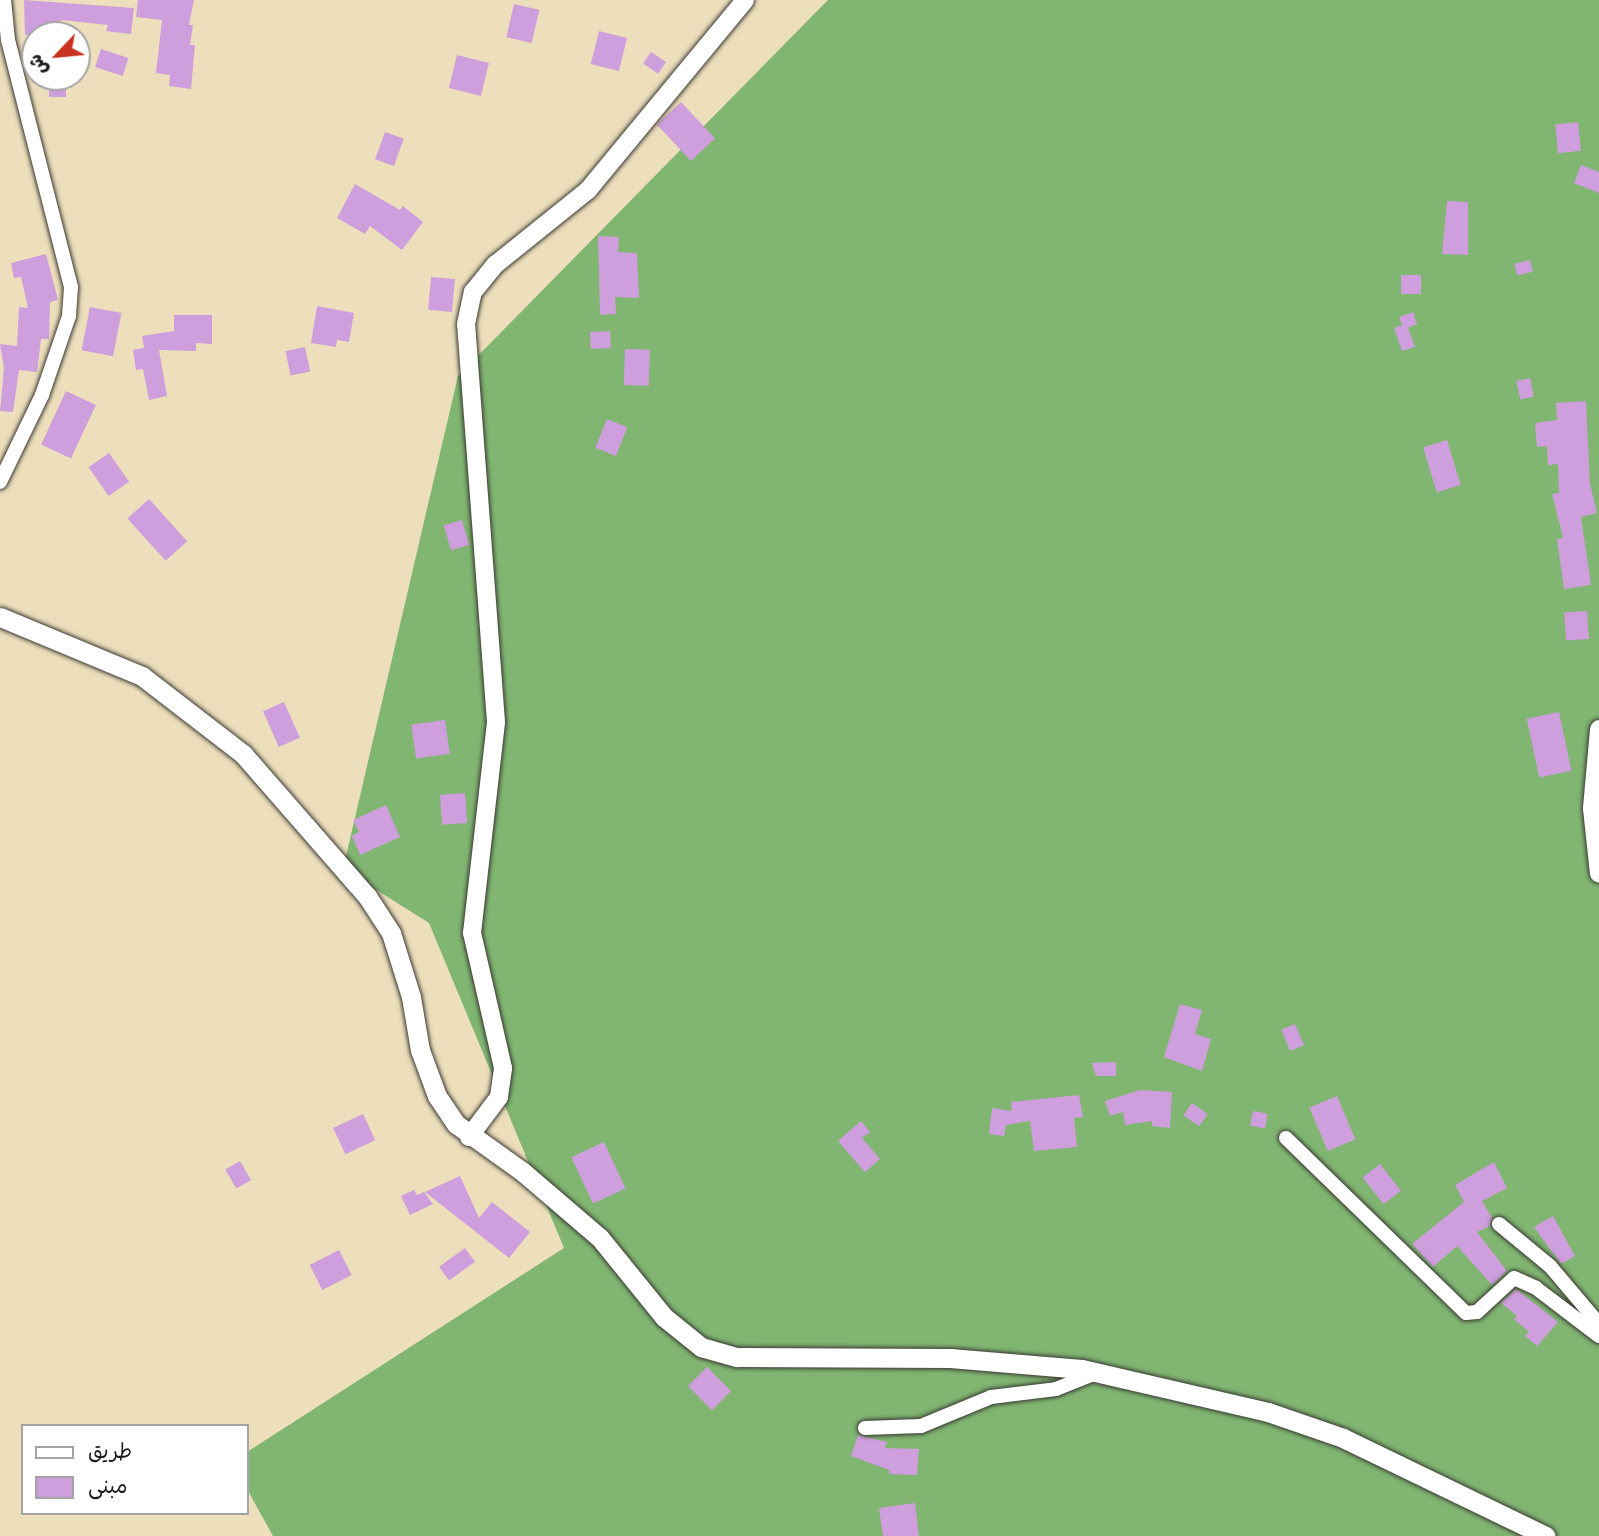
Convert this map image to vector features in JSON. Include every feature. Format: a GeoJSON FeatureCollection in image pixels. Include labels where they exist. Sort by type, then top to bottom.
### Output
{"type":"FeatureCollection","features":[{"type":"Feature","properties":{"kind":"main road"},"geometry":{"type":"LineString","coordinates":[[0,617],[142,676],[243,754],[367,896],[391,933],[427,1069],[444,1109],[469,1137],[523,1172],[600,1238],[664,1317],[701,1347],[716,1352],[776,1360],[950,1358],[1098,1372],[1268,1412],[1343,1438],[1546,1536]]}},
{"type":"Feature","properties":{"kind":"main road"},"geometry":{"type":"LineString","coordinates":[[1599,729],[1591,808],[1599,873]]}},
{"type":"Feature","properties":{"kind":"street"},"geometry":{"type":"LineString","coordinates":[[0,482],[43,395],[69,316],[71,287],[8,40],[4,0]]}},
{"type":"Feature","properties":{"kind":"street"},"geometry":{"type":"LineString","coordinates":[[469,1137],[499,1097],[503,1068],[472,933],[496,711],[466,324],[473,292],[496,264],[588,190],[745,0]]}},
{"type":"Feature","properties":{"kind":"street"},"geometry":{"type":"LineString","coordinates":[[1286,1138],[1466,1313],[1477,1311],[1514,1278],[1536,1288],[1599,1336]]}},
{"type":"Feature","properties":{"kind":"street"},"geometry":{"type":"LineString","coordinates":[[1499,1224],[1550,1266],[1599,1324]]}},
{"type":"Feature","properties":{"kind":"street"},"geometry":{"type":"LineString","coordinates":[[865,1428],[921,1426],[991,1397],[1056,1389],[1098,1372]]}},
{"type":"Feature","properties":{"kind":"green space"},"geometry":{"type":"Polygon","coordinates":[[[828,0],[1599,0],[1599,1536],[273,1536],[248,1491],[248,1451],[564,1248],[429,923],[343,869],[458,376],[828,0]]]}},
{"type":"Feature","properties":{"kind":"building"},"geometry":{"type":"Polygon","coordinates":[[[24,0],[134,8],[131,34],[106,31],[108,25],[91,23],[91,21],[25,21],[24,0]]]}},
{"type":"Feature","properties":{"kind":"building"},"geometry":{"type":"Polygon","coordinates":[[[138,0],[194,0],[189,25],[193,25],[190,45],[195,45],[191,89],[169,86],[170,75],[156,73],[162,20],[136,17],[138,0]]]}},
{"type":"Feature","properties":{"kind":"building"},"geometry":{"type":"Polygon","coordinates":[[[514,4],[539,10],[532,43],[506,37],[514,4]]]}},
{"type":"Feature","properties":{"kind":"building"},"geometry":{"type":"Polygon","coordinates":[[[599,31],[627,38],[619,71],[591,64],[599,31]]]}},
{"type":"Feature","properties":{"kind":"building"},"geometry":{"type":"Polygon","coordinates":[[[101,49],[129,58],[123,76],[95,67],[101,49]]]}},
{"type":"Feature","properties":{"kind":"building"},"geometry":{"type":"Polygon","coordinates":[[[651,52],[666,62],[658,74],[643,64],[651,52]]]}},
{"type":"Feature","properties":{"kind":"building"},"geometry":{"type":"Polygon","coordinates":[[[457,55],[489,63],[481,96],[449,88],[457,55]]]}},
{"type":"Feature","properties":{"kind":"building"},"geometry":{"type":"Polygon","coordinates":[[[49,91],[66,91],[66,97],[49,97],[49,91]]]}},
{"type":"Feature","properties":{"kind":"building"},"geometry":{"type":"Polygon","coordinates":[[[681,102],[715,139],[691,161],[657,125],[681,102]]]}},
{"type":"Feature","properties":{"kind":"building"},"geometry":{"type":"Polygon","coordinates":[[[1578,122],[1581,151],[1558,153],[1555,124],[1578,122]]]}},
{"type":"Feature","properties":{"kind":"building"},"geometry":{"type":"Polygon","coordinates":[[[385,132],[404,139],[394,166],[375,159],[385,132]]]}},
{"type":"Feature","properties":{"kind":"building"},"geometry":{"type":"Polygon","coordinates":[[[1581,165],[1599,172],[1599,193],[1574,183],[1581,165]]]}},
{"type":"Feature","properties":{"kind":"building"},"geometry":{"type":"Polygon","coordinates":[[[355,184],[400,210],[403,206],[423,222],[402,250],[370,226],[365,234],[337,218],[355,184]]]}},
{"type":"Feature","properties":{"kind":"building"},"geometry":{"type":"Polygon","coordinates":[[[1447,201],[1468,202],[1468,255],[1442,254],[1447,201]]]}},
{"type":"Feature","properties":{"kind":"building"},"geometry":{"type":"Polygon","coordinates":[[[598,236],[619,237],[618,252],[637,253],[639,298],[615,297],[616,314],[600,315],[598,236]]]}},
{"type":"Feature","properties":{"kind":"building"},"geometry":{"type":"Polygon","coordinates":[[[46,254],[58,300],[50,302],[49,339],[41,339],[37,372],[19,370],[13,412],[0,411],[4,368],[0,344],[17,346],[19,307],[28,308],[21,277],[14,278],[11,263],[46,254]]]}},
{"type":"Feature","properties":{"kind":"building"},"geometry":{"type":"Polygon","coordinates":[[[1530,260],[1533,272],[1517,276],[1514,264],[1530,260]]]}},
{"type":"Feature","properties":{"kind":"building"},"geometry":{"type":"Polygon","coordinates":[[[1401,275],[1421,275],[1421,294],[1401,294],[1401,275]]]}},
{"type":"Feature","properties":{"kind":"building"},"geometry":{"type":"Polygon","coordinates":[[[431,277],[455,279],[452,312],[428,310],[431,277]]]}},
{"type":"Feature","properties":{"kind":"building"},"geometry":{"type":"Polygon","coordinates":[[[317,306],[354,313],[349,342],[337,340],[336,347],[311,343],[317,306]]]}},
{"type":"Feature","properties":{"kind":"building"},"geometry":{"type":"Polygon","coordinates":[[[90,307],[121,313],[113,356],[82,350],[90,307]]]}},
{"type":"Feature","properties":{"kind":"building"},"geometry":{"type":"Polygon","coordinates":[[[1413,312],[1417,324],[1408,328],[1415,347],[1402,351],[1394,328],[1402,325],[1399,317],[1413,312]]]}},
{"type":"Feature","properties":{"kind":"building"},"geometry":{"type":"Polygon","coordinates":[[[174,315],[212,315],[212,344],[196,343],[196,351],[159,350],[167,396],[149,400],[143,369],[136,370],[133,350],[144,348],[142,336],[174,331],[174,315]]]}},
{"type":"Feature","properties":{"kind":"building"},"geometry":{"type":"Polygon","coordinates":[[[610,331],[611,348],[591,349],[590,332],[610,331]]]}},
{"type":"Feature","properties":{"kind":"building"},"geometry":{"type":"Polygon","coordinates":[[[305,347],[310,371],[291,376],[285,351],[305,347]]]}},
{"type":"Feature","properties":{"kind":"building"},"geometry":{"type":"Polygon","coordinates":[[[625,349],[650,350],[649,386],[624,385],[625,349]]]}},
{"type":"Feature","properties":{"kind":"building"},"geometry":{"type":"Polygon","coordinates":[[[1530,378],[1534,397],[1520,399],[1516,381],[1530,378]]]}},
{"type":"Feature","properties":{"kind":"building"},"geometry":{"type":"Polygon","coordinates":[[[66,391],[96,405],[71,458],[41,444],[66,391]]]}},
{"type":"Feature","properties":{"kind":"building"},"geometry":{"type":"Polygon","coordinates":[[[1586,401],[1590,484],[1597,513],[1581,517],[1591,585],[1564,589],[1557,539],[1563,538],[1552,494],[1559,493],[1558,464],[1548,465],[1547,446],[1537,447],[1535,423],[1557,420],[1556,403],[1586,401]]]}},
{"type":"Feature","properties":{"kind":"building"},"geometry":{"type":"Polygon","coordinates":[[[607,419],[627,427],[616,456],[595,448],[607,419]]]}},
{"type":"Feature","properties":{"kind":"building"},"geometry":{"type":"Polygon","coordinates":[[[1447,440],[1461,485],[1437,492],[1423,447],[1447,440]]]}},
{"type":"Feature","properties":{"kind":"building"},"geometry":{"type":"Polygon","coordinates":[[[109,453],[129,482],[109,496],[89,467],[109,453]]]}},
{"type":"Feature","properties":{"kind":"building"},"geometry":{"type":"Polygon","coordinates":[[[149,499],[187,541],[166,561],[127,518],[149,499]]]}},
{"type":"Feature","properties":{"kind":"building"},"geometry":{"type":"Polygon","coordinates":[[[462,520],[469,545],[451,550],[444,525],[462,520]]]}},
{"type":"Feature","properties":{"kind":"building"},"geometry":{"type":"Polygon","coordinates":[[[1587,611],[1589,639],[1566,641],[1564,613],[1587,611]]]}},
{"type":"Feature","properties":{"kind":"building"},"geometry":{"type":"Polygon","coordinates":[[[284,702],[300,738],[279,747],[263,711],[284,702]]]}},
{"type":"Feature","properties":{"kind":"building"},"geometry":{"type":"Polygon","coordinates":[[[1559,712],[1571,771],[1539,778],[1527,719],[1559,712]]]}},
{"type":"Feature","properties":{"kind":"building"},"geometry":{"type":"Polygon","coordinates":[[[445,720],[450,754],[416,758],[411,725],[445,720]]]}},
{"type":"Feature","properties":{"kind":"building"},"geometry":{"type":"Polygon","coordinates":[[[465,793],[467,823],[442,825],[440,795],[465,793]]]}},
{"type":"Feature","properties":{"kind":"building"},"geometry":{"type":"Polygon","coordinates":[[[386,805],[400,837],[360,855],[352,836],[359,832],[353,820],[386,805]]]}},
{"type":"Feature","properties":{"kind":"building"},"geometry":{"type":"Polygon","coordinates":[[[1180,1004],[1202,1010],[1195,1034],[1211,1039],[1202,1071],[1164,1057],[1180,1004]]]}},
{"type":"Feature","properties":{"kind":"building"},"geometry":{"type":"Polygon","coordinates":[[[1295,1024],[1304,1045],[1290,1051],[1281,1030],[1295,1024]]]}},
{"type":"Feature","properties":{"kind":"building"},"geometry":{"type":"Polygon","coordinates":[[[1116,1062],[1116,1076],[1096,1076],[1092,1063],[1116,1062]]]}},
{"type":"Feature","properties":{"kind":"building"},"geometry":{"type":"Polygon","coordinates":[[[1140,1090],[1172,1092],[1170,1128],[1152,1126],[1152,1121],[1125,1125],[1123,1112],[1110,1116],[1105,1101],[1140,1090]]]}},
{"type":"Feature","properties":{"kind":"building"},"geometry":{"type":"Polygon","coordinates":[[[1079,1095],[1083,1117],[1074,1118],[1077,1147],[1034,1151],[1030,1121],[1006,1125],[1004,1136],[989,1134],[992,1108],[1012,1111],[1011,1102],[1079,1095]]]}},
{"type":"Feature","properties":{"kind":"building"},"geometry":{"type":"Polygon","coordinates":[[[1337,1096],[1355,1139],[1328,1151],[1309,1108],[1337,1096]]]}},
{"type":"Feature","properties":{"kind":"building"},"geometry":{"type":"Polygon","coordinates":[[[1192,1103],[1208,1114],[1199,1126],[1183,1115],[1192,1103]]]}},
{"type":"Feature","properties":{"kind":"building"},"geometry":{"type":"Polygon","coordinates":[[[1253,1111],[1268,1114],[1265,1129],[1250,1126],[1253,1111]]]}},
{"type":"Feature","properties":{"kind":"building"},"geometry":{"type":"Polygon","coordinates":[[[363,1114],[375,1140],[345,1154],[333,1128],[363,1114]]]}},
{"type":"Feature","properties":{"kind":"building"},"geometry":{"type":"Polygon","coordinates":[[[861,1121],[870,1132],[862,1138],[880,1159],[865,1172],[838,1141],[861,1121]]]}},
{"type":"Feature","properties":{"kind":"building"},"geometry":{"type":"Polygon","coordinates":[[[604,1142],[626,1188],[593,1203],[571,1157],[604,1142]]]}},
{"type":"Feature","properties":{"kind":"building"},"geometry":{"type":"Polygon","coordinates":[[[240,1161],[251,1180],[236,1189],[225,1170],[240,1161]]]}},
{"type":"Feature","properties":{"kind":"building"},"geometry":{"type":"Polygon","coordinates":[[[1494,1162],[1507,1188],[1482,1201],[1492,1218],[1490,1226],[1477,1232],[1507,1271],[1492,1285],[1457,1246],[1433,1267],[1412,1244],[1464,1202],[1455,1185],[1494,1162]]]}},
{"type":"Feature","properties":{"kind":"building"},"geometry":{"type":"Polygon","coordinates":[[[1380,1164],[1401,1191],[1384,1204],[1363,1178],[1380,1164]]]}},
{"type":"Feature","properties":{"kind":"building"},"geometry":{"type":"Polygon","coordinates":[[[460,1176],[479,1218],[492,1202],[530,1232],[509,1258],[425,1192],[460,1176]]]}},
{"type":"Feature","properties":{"kind":"building"},"geometry":{"type":"Polygon","coordinates":[[[414,1190],[417,1195],[424,1192],[433,1204],[410,1215],[401,1196],[414,1190]]]}},
{"type":"Feature","properties":{"kind":"building"},"geometry":{"type":"Polygon","coordinates":[[[1553,1216],[1575,1256],[1561,1264],[1534,1227],[1553,1216]]]}},
{"type":"Feature","properties":{"kind":"building"},"geometry":{"type":"Polygon","coordinates":[[[465,1248],[475,1262],[449,1281],[439,1267],[465,1248]]]}},
{"type":"Feature","properties":{"kind":"building"},"geometry":{"type":"Polygon","coordinates":[[[339,1250],[352,1275],[322,1290],[310,1265],[339,1250]]]}},
{"type":"Feature","properties":{"kind":"building"},"geometry":{"type":"Polygon","coordinates":[[[1516,1289],[1558,1322],[1537,1346],[1525,1336],[1529,1332],[1514,1319],[1517,1316],[1501,1303],[1516,1289]]]}},
{"type":"Feature","properties":{"kind":"building"},"geometry":{"type":"Polygon","coordinates":[[[707,1367],[731,1391],[712,1410],[688,1386],[707,1367]]]}},
{"type":"Feature","properties":{"kind":"building"},"geometry":{"type":"Polygon","coordinates":[[[858,1435],[887,1442],[885,1448],[919,1449],[917,1475],[889,1474],[889,1470],[851,1456],[858,1435]]]}},
{"type":"Feature","properties":{"kind":"building"},"geometry":{"type":"Polygon","coordinates":[[[915,1503],[919,1536],[883,1536],[879,1508],[915,1503]]]}}]}
